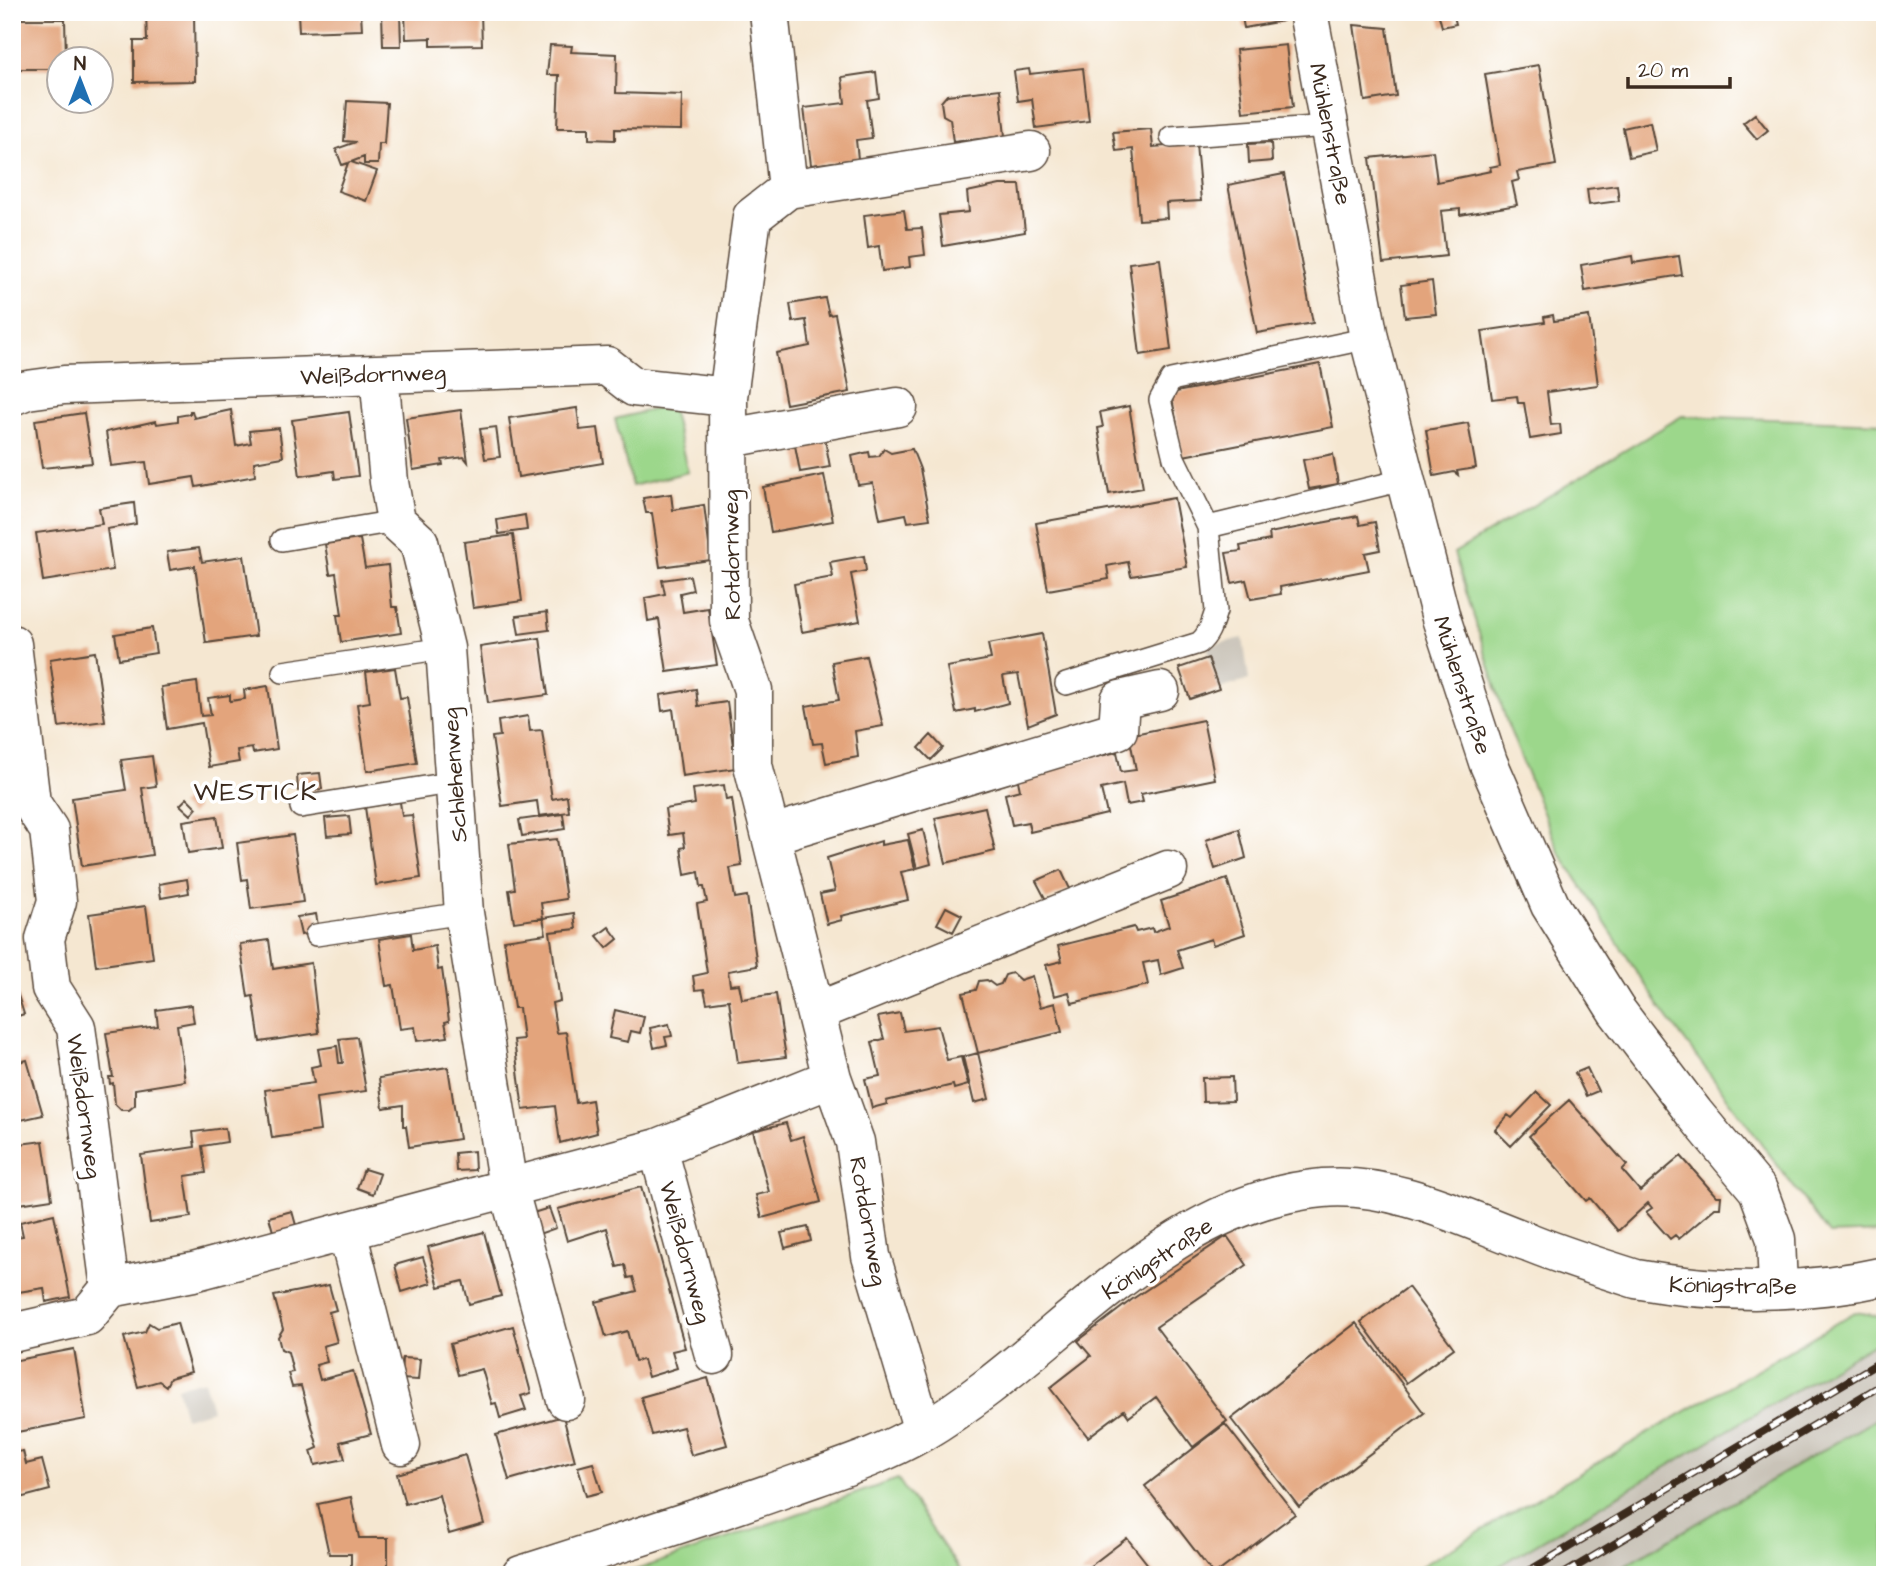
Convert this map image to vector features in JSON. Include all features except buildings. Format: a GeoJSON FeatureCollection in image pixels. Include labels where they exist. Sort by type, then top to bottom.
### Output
{"type":"FeatureCollection","features":[{"type":"Feature","properties":{"kind":"street"},"geometry":{"type":"LineString","coordinates":[[769,12],[788,189]]}},
{"type":"Feature","properties":{"kind":"street","name":"Mühlenstraße"},"geometry":{"type":"LineString","coordinates":[[1308,12],[1369,338],[1403,480],[1441,618],[1488,762],[1549,905],[1616,1010],[1694,1113],[1758,1190],[1776,1239],[1778,1288]]}},
{"type":"Feature","properties":{"kind":"street","name":"Rotdornweg"},"geometry":{"type":"LineString","coordinates":[[923,1431],[871,1256],[855,1142],[832,1078],[773,834],[753,765],[753,690],[729,621],[730,438],[727,397],[752,217],[788,189],[1031,151]]}},
{"type":"Feature","properties":{"kind":"street","name":"Weißdornweg"},"geometry":{"type":"LineString","coordinates":[[12,396],[27,390],[64,385],[607,366],[634,387],[727,397]]}},
{"type":"Feature","properties":{"kind":"street"},"geometry":{"type":"LineString","coordinates":[[379,374],[389,482],[396,521]]}},
{"type":"Feature","properties":{"kind":"street"},"geometry":{"type":"LineString","coordinates":[[730,438],[898,407]]}},
{"type":"Feature","properties":{"kind":"street","name":"Schlehenweg"},"geometry":{"type":"LineString","coordinates":[[396,521],[419,542],[445,648],[464,913],[508,1187]]}},
{"type":"Feature","properties":{"kind":"street","name":"Weißdornweg"},"geometry":{"type":"LineString","coordinates":[[12,644],[32,803],[49,830],[57,901],[45,939],[51,988],[76,1027],[110,1289]]}},
{"type":"Feature","properties":{"kind":"street"},"geometry":{"type":"LineString","coordinates":[[773,834],[1118,730],[1120,701],[1160,691]]}},
{"type":"Feature","properties":{"kind":"street"},"geometry":{"type":"LineString","coordinates":[[816,1012],[1168,870]]}},
{"type":"Feature","properties":{"kind":"street"},"geometry":{"type":"LineString","coordinates":[[12,1333],[87,1316],[110,1289],[193,1272],[657,1148],[832,1078]]}},
{"type":"Feature","properties":{"kind":"street","name":"Weißdornweg"},"geometry":{"type":"LineString","coordinates":[[657,1148],[714,1355]]}},
{"type":"Feature","properties":{"kind":"street"},"geometry":{"type":"LineString","coordinates":[[508,1187],[566,1400]]}},
{"type":"Feature","properties":{"kind":"street","name":"Königstraße"},"geometry":{"type":"LineString","coordinates":[[520,1575],[883,1453],[956,1410],[1110,1288],[1193,1230],[1232,1210],[1277,1194],[1327,1187],[1380,1192],[1429,1204],[1636,1279],[1685,1286],[1778,1288],[1862,1281],[1885,1276]]}},
{"type":"Feature","properties":{"kind":"street"},"geometry":{"type":"LineString","coordinates":[[347,1231],[401,1445]]}},
{"type":"Feature","properties":{"kind":"lane"},"geometry":{"type":"LineString","coordinates":[[1171,137],[1329,126]]}},
{"type":"Feature","properties":{"kind":"lane"},"geometry":{"type":"LineString","coordinates":[[1066,684],[1199,643],[1206,638],[1216,611],[1208,527],[1174,458],[1160,400],[1171,380],[1369,338]]}},
{"type":"Feature","properties":{"kind":"lane"},"geometry":{"type":"LineString","coordinates":[[1208,527],[1403,480]]}},
{"type":"Feature","properties":{"kind":"lane"},"geometry":{"type":"LineString","coordinates":[[282,540],[396,521]]}},
{"type":"Feature","properties":{"kind":"lane"},"geometry":{"type":"LineString","coordinates":[[283,672],[445,648]]}},
{"type":"Feature","properties":{"kind":"lane"},"geometry":{"type":"LineString","coordinates":[[301,807],[456,782]]}},
{"type":"Feature","properties":{"kind":"lane"},"geometry":{"type":"LineString","coordinates":[[316,935],[464,913]]}},
{"type":"Feature","properties":{"kind":"shaded area"},"geometry":{"type":"Polygon","coordinates":[[[1243,638],[1249,680],[1219,689],[1207,646],[1243,638]]]}},
{"type":"Feature","properties":{"kind":"shaded area"},"geometry":{"type":"Polygon","coordinates":[[[1885,1337],[1885,1414],[1608,1575],[1484,1575],[1885,1337]]]}},
{"type":"Feature","properties":{"kind":"shaded area"},"geometry":{"type":"Polygon","coordinates":[[[204,1380],[212,1410],[185,1418],[177,1387],[204,1380]]]}},
{"type":"Feature","properties":{"kind":"green space"},"geometry":{"type":"Polygon","coordinates":[[[671,405],[688,472],[632,486],[615,419],[671,405]]]}},
{"type":"Feature","properties":{"kind":"green space"},"geometry":{"type":"Polygon","coordinates":[[[1682,416],[1885,423],[1885,1232],[1829,1234],[1661,1009],[1559,852],[1507,723],[1454,553],[1682,416]]]}},
{"type":"Feature","properties":{"kind":"green space"},"geometry":{"type":"Polygon","coordinates":[[[1855,1312],[1885,1317],[1885,1337],[1484,1575],[1406,1575],[1855,1312]]]}},
{"type":"Feature","properties":{"kind":"green space"},"geometry":{"type":"Polygon","coordinates":[[[1885,1414],[1885,1575],[1608,1575],[1885,1414]]]}},
{"type":"Feature","properties":{"kind":"green space"},"geometry":{"type":"Polygon","coordinates":[[[898,1479],[963,1575],[622,1575],[898,1479]]]}},
{"type":"Feature","properties":{"kind":"railway"},"geometry":{"type":"LineString","coordinates":[[1522,1575],[1885,1359]]}},
{"type":"Feature","properties":{"kind":"railway"},"geometry":{"type":"LineString","coordinates":[[1562,1575],[1885,1383]]}},
{"type":"Feature","properties":{"kind":"district","name":"WESTICK"},"geometry":{"type":"Point","coordinates":[256,791]}}]}
